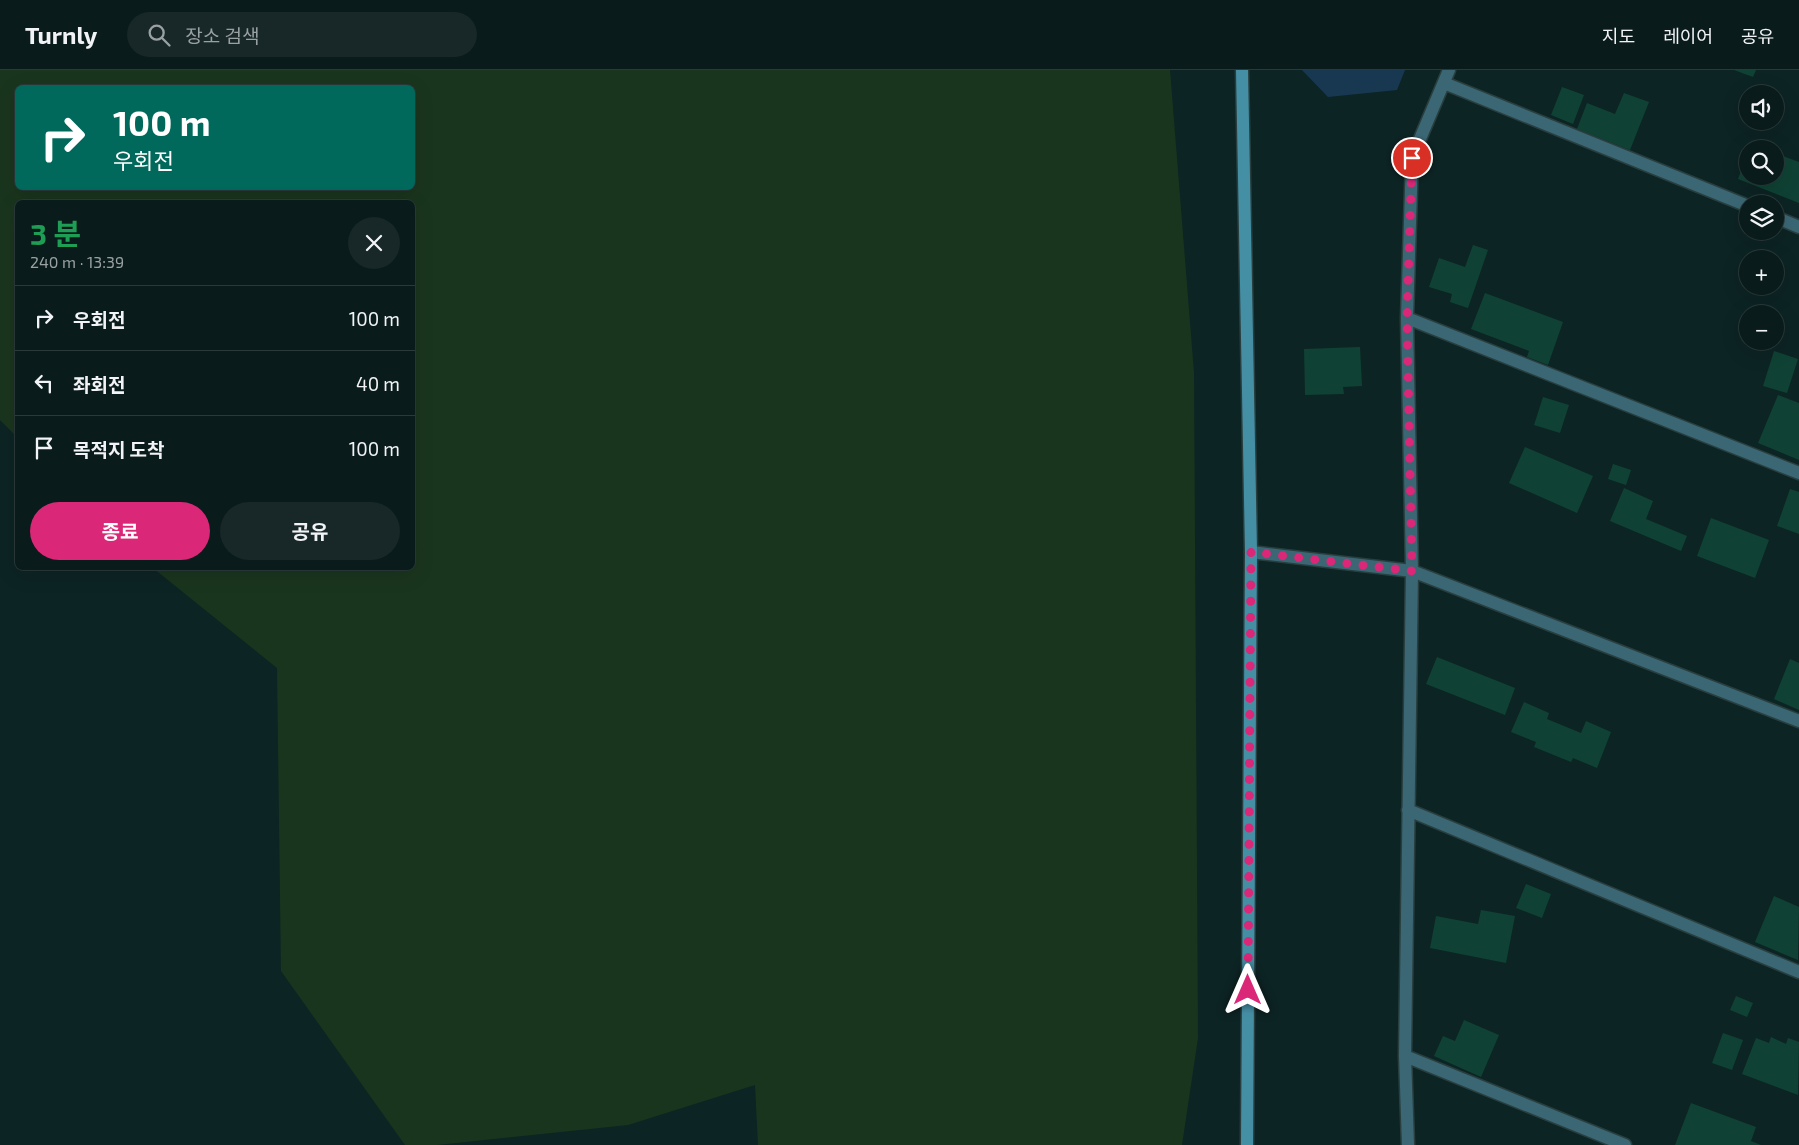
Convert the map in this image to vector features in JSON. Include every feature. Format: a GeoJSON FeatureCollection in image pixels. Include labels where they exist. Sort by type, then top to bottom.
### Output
{"type":"FeatureCollection","features":[{"type":"Feature","properties":{"kind":"street"},"geometry":{"type":"LineString","coordinates":[[1242,70],[1251,552],[1247,1145]]}},
{"type":"Feature","properties":{"kind":"street"},"geometry":{"type":"LineString","coordinates":[[1408,1145],[1405,1056],[1412,571],[1407,318],[1412,158],[1449,70]]}},
{"type":"Feature","properties":{"kind":"street"},"geometry":{"type":"LineString","coordinates":[[1444,82],[1739,202]]}},
{"type":"Feature","properties":{"kind":"street"},"geometry":{"type":"LineString","coordinates":[[1784,221],[1799,227]]}},
{"type":"Feature","properties":{"kind":"street"},"geometry":{"type":"LineString","coordinates":[[1407,318],[1799,472]]}},
{"type":"Feature","properties":{"kind":"street"},"geometry":{"type":"LineString","coordinates":[[1251,552],[1412,571],[1799,722]]}},
{"type":"Feature","properties":{"kind":"street"},"geometry":{"type":"LineString","coordinates":[[1408,810],[1799,972]]}},
{"type":"Feature","properties":{"kind":"street"},"geometry":{"type":"LineString","coordinates":[[1405,1056],[1625,1145]]}},
{"type":"Feature","properties":{"kind":"green space"},"geometry":{"type":"Polygon","coordinates":[[[0,70],[1170,70],[1194,373],[1198,1038],[1182,1145],[758,1145],[755,1085],[628,1125],[437,1145],[405,1145],[281,971],[277,668],[155,570],[415,570],[415,200],[15,200],[15,435],[0,420],[0,70]]]}},
{"type":"Feature","properties":{"kind":"water"},"geometry":{"type":"Polygon","coordinates":[[[1302,70],[1405,70],[1397,90],[1328,97],[1302,70]]]}},
{"type":"Feature","properties":{"kind":"building"},"geometry":{"type":"Polygon","coordinates":[[[1734,70],[1756,70],[1753,77],[1734,70]]]}},
{"type":"Feature","properties":{"kind":"building"},"geometry":{"type":"Polygon","coordinates":[[[1562,87],[1584,95],[1573,124],[1551,115],[1562,87]]]}},
{"type":"Feature","properties":{"kind":"building"},"geometry":{"type":"Polygon","coordinates":[[[1624,93],[1649,102],[1630,150],[1577,129],[1587,103],[1615,114],[1624,93]]]}},
{"type":"Feature","properties":{"kind":"building"},"geometry":{"type":"Polygon","coordinates":[[[1784,156],[1799,162],[1799,203],[1784,197],[1784,195],[1779,195],[1753,185],[1784,185],[1784,156]]]}},
{"type":"Feature","properties":{"kind":"building"},"geometry":{"type":"Polygon","coordinates":[[[1473,245],[1488,250],[1468,308],[1450,302],[1452,294],[1429,287],[1439,258],[1465,267],[1473,245]]]}},
{"type":"Feature","properties":{"kind":"building"},"geometry":{"type":"Polygon","coordinates":[[[1485,293],[1563,322],[1548,365],[1527,357],[1529,351],[1471,329],[1485,293]]]}},
{"type":"Feature","properties":{"kind":"building"},"geometry":{"type":"Polygon","coordinates":[[[1360,347],[1362,386],[1343,387],[1344,394],[1305,395],[1304,349],[1360,347]]]}},
{"type":"Feature","properties":{"kind":"building"},"geometry":{"type":"Polygon","coordinates":[[[1774,351],[1798,359],[1787,393],[1763,386],[1774,351]]]}},
{"type":"Feature","properties":{"kind":"building"},"geometry":{"type":"Polygon","coordinates":[[[1778,395],[1799,403],[1799,460],[1758,443],[1778,395]]]}},
{"type":"Feature","properties":{"kind":"building"},"geometry":{"type":"Polygon","coordinates":[[[1543,397],[1569,405],[1560,433],[1534,425],[1543,397]]]}},
{"type":"Feature","properties":{"kind":"building"},"geometry":{"type":"Polygon","coordinates":[[[1525,447],[1593,476],[1577,513],[1509,483],[1525,447]]]}},
{"type":"Feature","properties":{"kind":"building"},"geometry":{"type":"Polygon","coordinates":[[[1613,464],[1631,470],[1626,485],[1608,479],[1613,464]]]}},
{"type":"Feature","properties":{"kind":"building"},"geometry":{"type":"Polygon","coordinates":[[[1624,488],[1653,501],[1646,519],[1687,536],[1681,551],[1610,521],[1624,488]]]}},
{"type":"Feature","properties":{"kind":"building"},"geometry":{"type":"Polygon","coordinates":[[[1790,489],[1799,492],[1799,534],[1777,526],[1790,489]]]}},
{"type":"Feature","properties":{"kind":"building"},"geometry":{"type":"Polygon","coordinates":[[[1711,518],[1769,540],[1755,578],[1697,556],[1711,518]]]}},
{"type":"Feature","properties":{"kind":"building"},"geometry":{"type":"Polygon","coordinates":[[[1437,657],[1515,688],[1505,715],[1426,684],[1437,657]]]}},
{"type":"Feature","properties":{"kind":"building"},"geometry":{"type":"Polygon","coordinates":[[[1790,659],[1799,663],[1799,710],[1774,699],[1790,659]]]}},
{"type":"Feature","properties":{"kind":"building"},"geometry":{"type":"Polygon","coordinates":[[[1524,702],[1549,713],[1547,719],[1581,733],[1586,721],[1611,732],[1597,768],[1573,758],[1571,762],[1534,747],[1536,742],[1511,732],[1524,702]]]}},
{"type":"Feature","properties":{"kind":"building"},"geometry":{"type":"Polygon","coordinates":[[[1526,884],[1551,894],[1542,918],[1516,908],[1526,884]]]}},
{"type":"Feature","properties":{"kind":"building"},"geometry":{"type":"Polygon","coordinates":[[[1774,896],[1799,907],[1798,960],[1755,942],[1774,896]]]}},
{"type":"Feature","properties":{"kind":"building"},"geometry":{"type":"Polygon","coordinates":[[[1481,910],[1515,916],[1506,963],[1430,948],[1436,916],[1478,924],[1481,910]]]}},
{"type":"Feature","properties":{"kind":"building"},"geometry":{"type":"Polygon","coordinates":[[[1736,996],[1753,1003],[1747,1017],[1730,1010],[1736,996]]]}},
{"type":"Feature","properties":{"kind":"building"},"geometry":{"type":"Polygon","coordinates":[[[1464,1020],[1499,1035],[1481,1077],[1434,1056],[1443,1036],[1455,1041],[1464,1020]]]}},
{"type":"Feature","properties":{"kind":"building"},"geometry":{"type":"Polygon","coordinates":[[[1723,1033],[1743,1040],[1732,1070],[1712,1063],[1723,1033]]]}},
{"type":"Feature","properties":{"kind":"building"},"geometry":{"type":"Polygon","coordinates":[[[1771,1037],[1786,1044],[1788,1038],[1799,1042],[1798,1095],[1742,1074],[1756,1038],[1769,1043],[1771,1037]]]}},
{"type":"Feature","properties":{"kind":"building"},"geometry":{"type":"Polygon","coordinates":[[[1691,1103],[1756,1127],[1751,1141],[1761,1145],[1675,1145],[1691,1103]]]}},
{"type":"Feature","properties":{"kind":"route"},"geometry":{"type":"LineString","coordinates":[[1248,990],[1251,552],[1412,571],[1407,318],[1412,158]]}}]}
